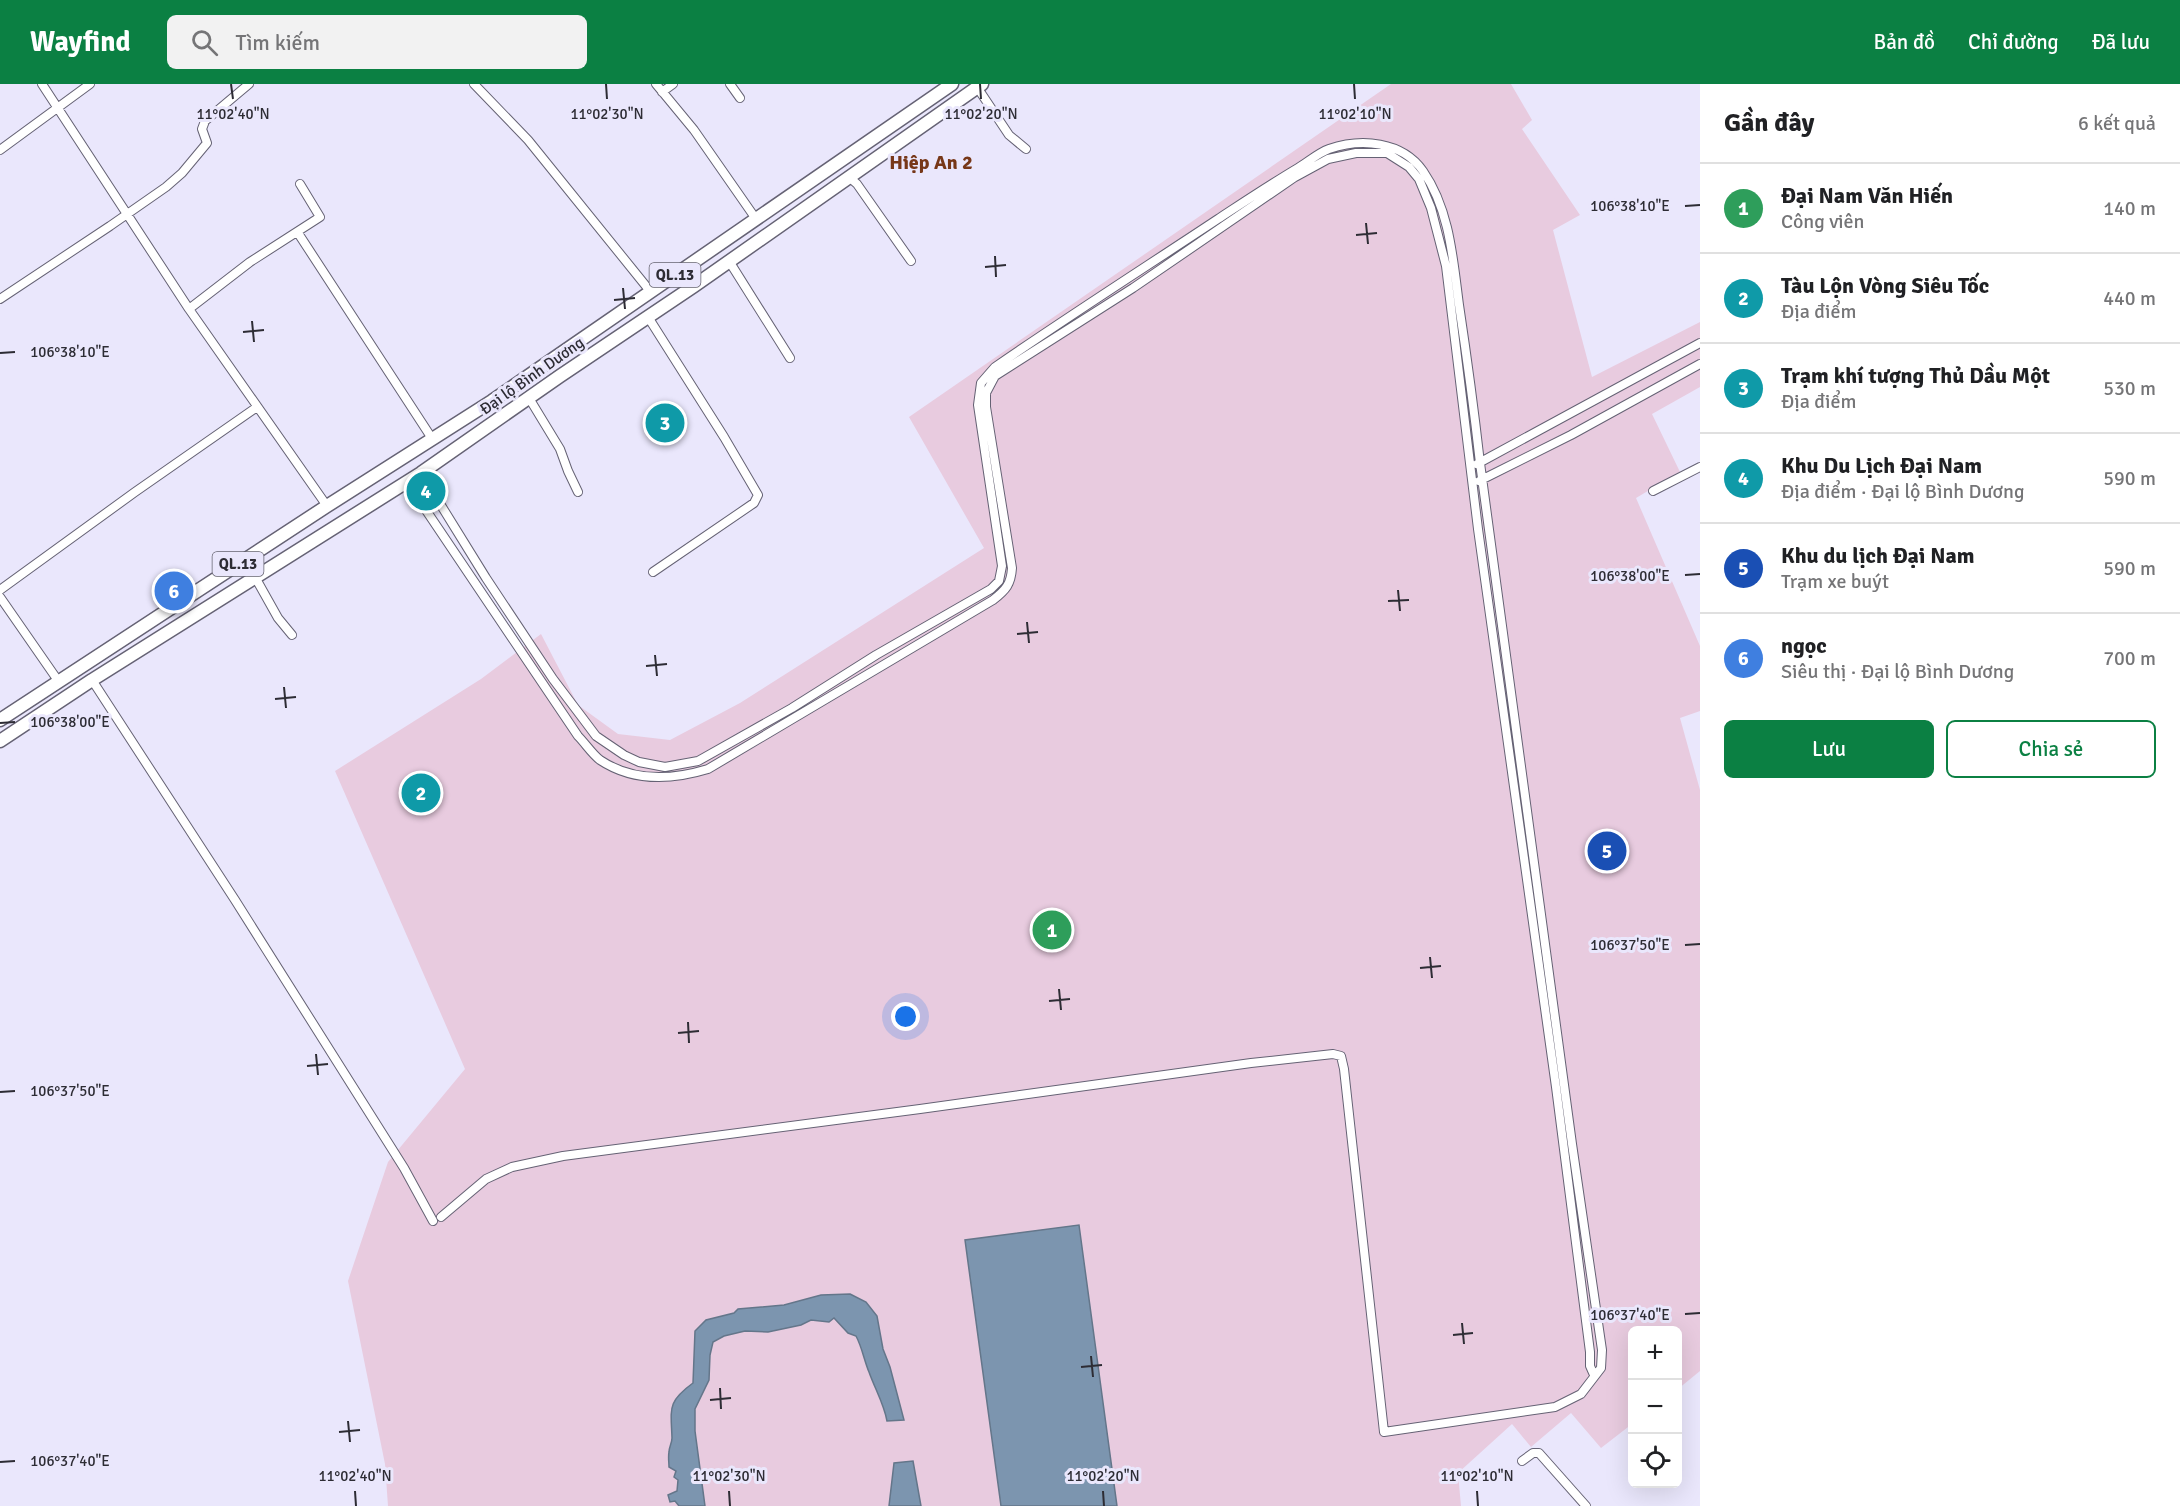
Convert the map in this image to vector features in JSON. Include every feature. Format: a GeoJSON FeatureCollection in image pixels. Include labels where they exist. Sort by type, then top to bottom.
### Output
{"type":"FeatureCollection","features":[{"type":"Feature","properties":{"kind":"highway","name":"Đại lộ Bình Dương"},"geometry":{"type":"LineString","coordinates":[[83,666],[327,506],[433,440],[952,84]]}},
{"type":"Feature","properties":{"kind":"highway","name":"Đại lộ Bình Dương"},"geometry":{"type":"LineString","coordinates":[[92,680],[422,473],[980,86]]}},
{"type":"Feature","properties":{"kind":"highway"},"geometry":{"type":"LineString","coordinates":[[410,455],[422,473]]}},
{"type":"Feature","properties":{"kind":"highway"},"geometry":{"type":"LineString","coordinates":[[395,464],[406,482]]}},
{"type":"Feature","properties":{"kind":"highway"},"geometry":{"type":"LineString","coordinates":[[83,666],[92,680]]}},
{"type":"Feature","properties":{"kind":"highway","name":"QL.13"},"geometry":{"type":"LineString","coordinates":[[0,720],[83,666]]}},
{"type":"Feature","properties":{"kind":"highway","name":"QL.13"},"geometry":{"type":"LineString","coordinates":[[0,741],[92,680]]}},
{"type":"Feature","properties":{"kind":"highway"},"geometry":{"type":"LineString","coordinates":[[59,682],[67,696]]}},
{"type":"Feature","properties":{"kind":"street"},"geometry":{"type":"LineString","coordinates":[[42,84],[189,309],[327,506]]}},
{"type":"Feature","properties":{"kind":"street"},"geometry":{"type":"LineString","coordinates":[[0,150],[90,84]]}},
{"type":"Feature","properties":{"kind":"street"},"geometry":{"type":"LineString","coordinates":[[0,299],[127,215],[182,173],[207,143],[202,129],[205,121],[249,84]]}},
{"type":"Feature","properties":{"kind":"street"},"geometry":{"type":"LineString","coordinates":[[474,84],[528,140],[650,291]]}},
{"type":"Feature","properties":{"kind":"street"},"geometry":{"type":"LineString","coordinates":[[656,84],[694,130],[756,219]]}},
{"type":"Feature","properties":{"kind":"street"},"geometry":{"type":"LineString","coordinates":[[662,92],[673,84]]}},
{"type":"Feature","properties":{"kind":"street"},"geometry":{"type":"LineString","coordinates":[[730,84],[740,98]]}},
{"type":"Feature","properties":{"kind":"street"},"geometry":{"type":"LineString","coordinates":[[980,86],[1009,135],[1026,149]]}},
{"type":"Feature","properties":{"kind":"street"},"geometry":{"type":"LineString","coordinates":[[92,680],[437,1219],[486,1179],[512,1167],[563,1156],[910,1111],[1251,1063],[1333,1054],[1341,1056],[1344,1069],[1384,1432],[1555,1407],[1581,1394],[1601,1368],[1602,1350],[1482,479],[1472,383],[1444,215],[1433,187],[1414,160],[1401,151],[1371,143],[1333,148],[1310,160],[995,367],[981,382],[978,405],[1002,566],[999,580],[991,589],[876,655],[764,725],[698,761],[665,767],[639,762],[596,736],[553,679],[486,578],[422,473]]}},
{"type":"Feature","properties":{"kind":"street"},"geometry":{"type":"LineString","coordinates":[[406,482],[578,736],[600,759],[628,772],[660,779],[693,774],[708,769],[983,606],[1006,590],[1011,581],[1012,568],[986,407],[986,393],[995,376],[1133,288],[1295,177],[1328,159],[1356,153],[1387,153],[1409,167],[1419,179],[1431,208],[1446,266],[1472,484],[1556,1087],[1590,1366],[1594,1375]]}},
{"type":"Feature","properties":{"kind":"street"},"geometry":{"type":"LineString","coordinates":[[849,177],[857,184],[911,261]]}},
{"type":"Feature","properties":{"kind":"street"},"geometry":{"type":"LineString","coordinates":[[189,309],[250,262],[320,217],[300,183]]}},
{"type":"Feature","properties":{"kind":"street"},"geometry":{"type":"LineString","coordinates":[[298,233],[433,440]]}},
{"type":"Feature","properties":{"kind":"street"},"geometry":{"type":"LineString","coordinates":[[729,261],[790,358]]}},
{"type":"Feature","properties":{"kind":"street"},"geometry":{"type":"LineString","coordinates":[[648,317],[724,436],[758,495],[754,503],[653,572]]}},
{"type":"Feature","properties":{"kind":"street"},"geometry":{"type":"LineString","coordinates":[[1470,467],[1700,343]]}},
{"type":"Feature","properties":{"kind":"street"},"geometry":{"type":"LineString","coordinates":[[1472,484],[1571,435],[1700,364]]}},
{"type":"Feature","properties":{"kind":"street"},"geometry":{"type":"LineString","coordinates":[[529,398],[560,449],[578,492]]}},
{"type":"Feature","properties":{"kind":"street"},"geometry":{"type":"LineString","coordinates":[[0,590],[257,407]]}},
{"type":"Feature","properties":{"kind":"street"},"geometry":{"type":"LineString","coordinates":[[1653,491],[1700,467]]}},
{"type":"Feature","properties":{"kind":"street"},"geometry":{"type":"LineString","coordinates":[[416,496],[430,487]]}},
{"type":"Feature","properties":{"kind":"street"},"geometry":{"type":"LineString","coordinates":[[255,577],[276,615],[292,635]]}},
{"type":"Feature","properties":{"kind":"street"},"geometry":{"type":"LineString","coordinates":[[0,597],[59,682]]}},
{"type":"Feature","properties":{"kind":"street"},"geometry":{"type":"LineString","coordinates":[[1522,1461],[1533,1453],[1539,1453],[1586,1506]]}},
{"type":"Feature","properties":{"kind":"shaded area"},"geometry":{"type":"Polygon","coordinates":[[[1391,84],[1511,84],[1532,120],[1522,129],[1580,215],[1553,230],[1592,377],[1700,322],[1700,387],[1652,414],[1680,472],[1636,498],[1700,646],[1700,711],[1680,718],[1700,790],[1700,1371],[1682,1386],[1682,1326],[1628,1326],[1628,1427],[1601,1448],[1571,1413],[1531,1447],[1512,1424],[1458,1473],[1461,1506],[388,1506],[385,1464],[348,1281],[388,1162],[465,1069],[335,771],[481,679],[541,634],[578,705],[618,734],[670,740],[740,703],[984,548],[909,417],[1391,84]]]}},
{"type":"Feature","properties":{"kind":"water"},"geometry":{"type":"Polygon","coordinates":[[[1079,1225],[1117,1506],[1001,1506],[965,1240],[1079,1225]]]}},
{"type":"Feature","properties":{"kind":"water"},"geometry":{"type":"Polygon","coordinates":[[[850,1294],[866,1302],[877,1316],[883,1349],[904,1420],[887,1421],[856,1336],[848,1333],[834,1318],[829,1322],[811,1320],[801,1325],[768,1332],[745,1331],[724,1336],[713,1342],[709,1380],[695,1409],[695,1431],[705,1506],[679,1506],[675,1501],[670,1502],[668,1495],[677,1491],[678,1480],[674,1477],[676,1471],[669,1467],[672,1438],[671,1412],[679,1395],[693,1383],[695,1331],[706,1320],[734,1313],[738,1309],[784,1305],[821,1295],[850,1294]]]}},
{"type":"Feature","properties":{"kind":"water"},"geometry":{"type":"Polygon","coordinates":[[[913,1461],[921,1506],[889,1506],[894,1463],[913,1461]]]}},
{"type":"Feature","properties":{"kind":"place","name":"Trạm khí tượng Thủ Dầu Một"},"geometry":{"type":"Point","coordinates":[665,423]}},
{"type":"Feature","properties":{"kind":"place","name":"Khu Du Lịch Đại Nam"},"geometry":{"type":"Point","coordinates":[426,491]}},
{"type":"Feature","properties":{"kind":"place","name":"ngọc"},"geometry":{"type":"Point","coordinates":[174,591]}},
{"type":"Feature","properties":{"kind":"place","name":"Tàu Lộn Vòng Siêu Tốc"},"geometry":{"type":"Point","coordinates":[421,793]}},
{"type":"Feature","properties":{"kind":"place","name":"Khu du lịch Đại Nam"},"geometry":{"type":"Point","coordinates":[1607,851]}},
{"type":"Feature","properties":{"kind":"place","name":"Đại Nam Văn Hiến"},"geometry":{"type":"Point","coordinates":[1052,930]}},
{"type":"Feature","properties":{"kind":"district","name":"Hiệp An 2"},"geometry":{"type":"Point","coordinates":[931,162]}}]}
